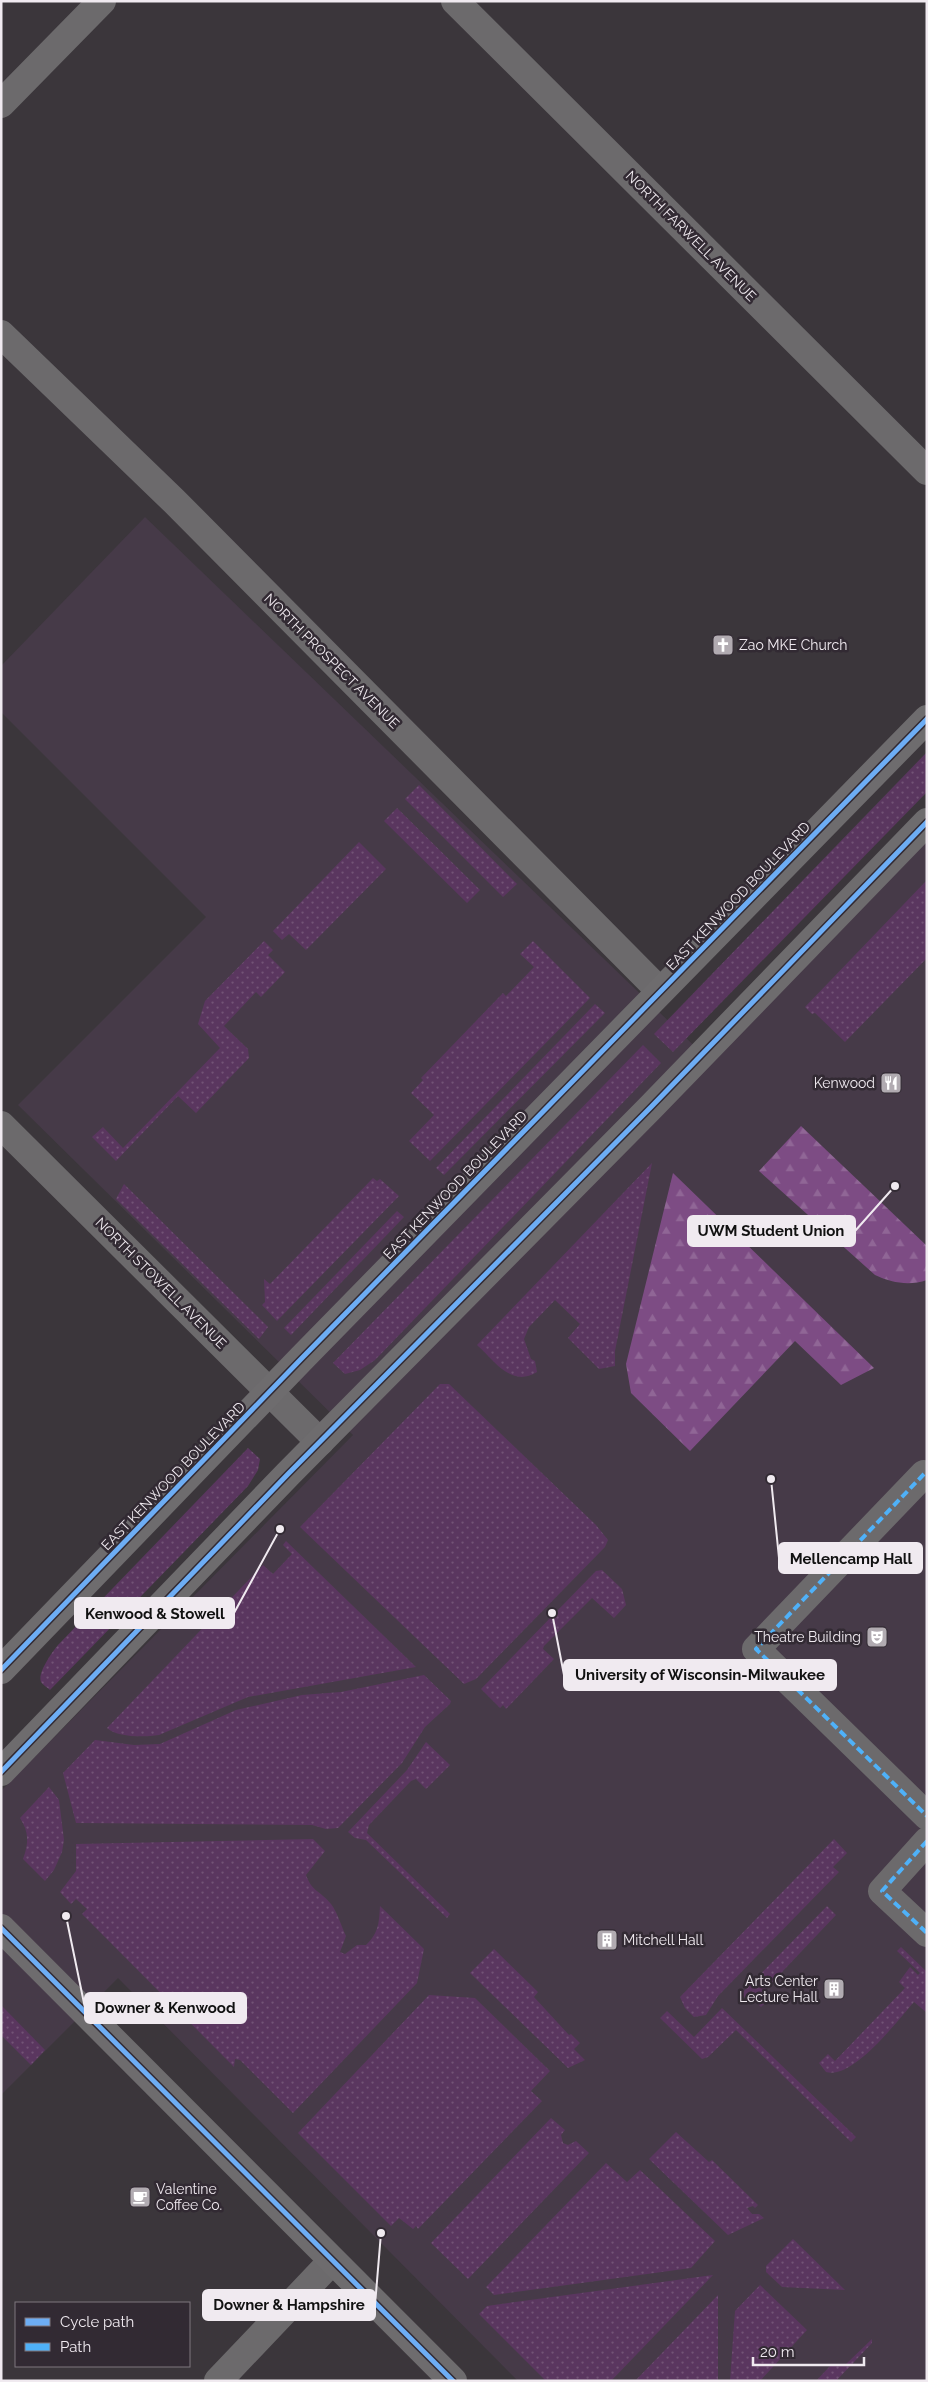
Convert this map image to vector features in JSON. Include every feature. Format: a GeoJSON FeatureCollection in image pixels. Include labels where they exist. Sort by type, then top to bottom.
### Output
{"type":"FeatureCollection","features":[{"type":"Feature","properties":{"kind":"street"},"geometry":{"type":"LineString","coordinates":[[1,104],[102,1]]}},
{"type":"Feature","properties":{"kind":"street","name":"NORTH FARWELL AVENUE"},"geometry":{"type":"LineString","coordinates":[[455,1],[927,471]]}},
{"type":"Feature","properties":{"kind":"street","name":"NORTH PROSPECT AVENUE"},"geometry":{"type":"LineString","coordinates":[[1,334],[174,501],[660,991]]}},
{"type":"Feature","properties":{"kind":"street","name":"EAST KENWOOD BOULEVARD"},"geometry":{"type":"LineString","coordinates":[[1,1670],[269,1392],[927,719]]}},
{"type":"Feature","properties":{"kind":"street"},"geometry":{"type":"LineString","coordinates":[[1,1772],[320,1442],[651,1107],[927,822]]}},
{"type":"Feature","properties":{"kind":"street","name":"NORTH STOWELL AVENUE"},"geometry":{"type":"LineString","coordinates":[[1,1125],[320,1442]]}},
{"type":"Feature","properties":{"kind":"street"},"geometry":{"type":"LineString","coordinates":[[924,1474],[756,1649],[927,1816]]}},
{"type":"Feature","properties":{"kind":"street"},"geometry":{"type":"LineString","coordinates":[[927,1841],[882,1891],[927,1934]]}},
{"type":"Feature","properties":{"kind":"street"},"geometry":{"type":"LineString","coordinates":[[1,1928],[453,2381]]}},
{"type":"Feature","properties":{"kind":"street"},"geometry":{"type":"LineString","coordinates":[[218,2381],[332,2261]]}},
{"type":"Feature","properties":{"kind":"shaded area"},"geometry":{"type":"Polygon","coordinates":[[[145,517],[711,1062],[927,841],[927,2381],[518,2381],[118,1978],[1,2095],[1,1791],[353,1435],[18,1105],[206,917],[1,712],[1,666],[145,517]]]}},
{"type":"Feature","properties":{"kind":"shaded area"},"geometry":{"type":"Polygon","coordinates":[[[927,752],[927,792],[673,1052],[654,1034],[927,752]]]}},
{"type":"Feature","properties":{"kind":"shaded area"},"geometry":{"type":"Polygon","coordinates":[[[419,785],[517,884],[503,897],[405,799],[419,785]]]}},
{"type":"Feature","properties":{"kind":"shaded area"},"geometry":{"type":"Polygon","coordinates":[[[397,808],[480,890],[467,903],[384,821],[397,808]]]}},
{"type":"Feature","properties":{"kind":"shaded area"},"geometry":{"type":"Polygon","coordinates":[[[359,842],[386,869],[306,950],[289,934],[282,940],[273,931],[359,842]]]}},
{"type":"Feature","properties":{"kind":"shaded area"},"geometry":{"type":"Polygon","coordinates":[[[927,880],[927,958],[845,1042],[815,1013],[812,1014],[805,1007],[927,880]]]}},
{"type":"Feature","properties":{"kind":"shaded area"},"geometry":{"type":"Polygon","coordinates":[[[264,941],[273,950],[268,955],[285,972],[261,997],[256,992],[224,1026],[248,1049],[249,1058],[196,1113],[178,1096],[116,1161],[92,1137],[103,1127],[123,1148],[220,1048],[198,1024],[205,1001],[264,941]]]}},
{"type":"Feature","properties":{"kind":"shaded area"},"geometry":{"type":"Polygon","coordinates":[[[533,941],[590,998],[430,1161],[409,1141],[434,1115],[411,1093],[423,1080],[421,1078],[503,993],[506,996],[534,967],[520,954],[533,941]]]}},
{"type":"Feature","properties":{"kind":"shaded area"},"geometry":{"type":"Polygon","coordinates":[[[595,1004],[605,1013],[444,1175],[436,1168],[595,1004]]]}},
{"type":"Feature","properties":{"kind":"shaded area"},"geometry":{"type":"Polygon","coordinates":[[[643,1045],[661,1063],[375,1360],[360,1370],[345,1374],[333,1363],[643,1045]]]}},
{"type":"Feature","properties":{"kind":"shaded area"},"geometry":{"type":"Polygon","coordinates":[[[652,1163],[615,1351],[615,1366],[599,1369],[568,1338],[580,1324],[555,1300],[529,1327],[524,1339],[531,1359],[535,1361],[537,1372],[519,1377],[511,1375],[497,1365],[477,1345],[652,1163]]]}},
{"type":"Feature","properties":{"kind":"shaded area"},"geometry":{"type":"Polygon","coordinates":[[[373,1178],[377,1181],[380,1179],[399,1196],[277,1321],[262,1305],[265,1302],[264,1279],[270,1284],[373,1178]]]}},
{"type":"Feature","properties":{"kind":"shaded area"},"geometry":{"type":"Polygon","coordinates":[[[124,1184],[268,1327],[259,1339],[116,1199],[124,1184]]]}},
{"type":"Feature","properties":{"kind":"shaded area"},"geometry":{"type":"Polygon","coordinates":[[[397,1211],[404,1217],[291,1335],[284,1328],[397,1211]]]}},
{"type":"Feature","properties":{"kind":"shaded area"},"geometry":{"type":"Polygon","coordinates":[[[440,1384],[449,1384],[596,1525],[608,1540],[605,1547],[476,1679],[464,1684],[300,1527],[440,1384]]]}},
{"type":"Feature","properties":{"kind":"shaded area"},"geometry":{"type":"Polygon","coordinates":[[[248,1448],[260,1459],[258,1470],[248,1486],[50,1690],[44,1685],[40,1678],[41,1673],[58,1645],[248,1448]]]}},
{"type":"Feature","properties":{"kind":"shaded area"},"geometry":{"type":"Polygon","coordinates":[[[286,1541],[416,1667],[248,1697],[159,1735],[125,1735],[118,1734],[107,1728],[263,1565],[273,1574],[292,1554],[283,1545],[286,1541]]]}},
{"type":"Feature","properties":{"kind":"shaded area"},"geometry":{"type":"Polygon","coordinates":[[[602,1570],[622,1589],[626,1605],[614,1618],[592,1598],[544,1646],[543,1649],[554,1659],[506,1709],[503,1705],[500,1708],[481,1689],[596,1571],[602,1570]]]}},
{"type":"Feature","properties":{"kind":"shaded area"},"geometry":{"type":"Polygon","coordinates":[[[424,1675],[451,1701],[450,1704],[425,1727],[402,1763],[338,1828],[326,1829],[312,1825],[76,1823],[63,1773],[95,1740],[134,1745],[160,1744],[236,1710],[302,1695],[341,1692],[424,1675]]]}},
{"type":"Feature","properties":{"kind":"shaded area"},"geometry":{"type":"Polygon","coordinates":[[[426,1742],[450,1765],[426,1789],[416,1779],[411,1781],[369,1825],[367,1833],[450,1914],[447,1918],[366,1840],[355,1838],[348,1832],[407,1770],[426,1742]]]}},
{"type":"Feature","properties":{"kind":"shaded area"},"geometry":{"type":"Polygon","coordinates":[[[49,1787],[59,1800],[64,1840],[62,1852],[54,1870],[45,1881],[23,1859],[27,1838],[20,1818],[49,1787]]]}},
{"type":"Feature","properties":{"kind":"shaded area"},"geometry":{"type":"Polygon","coordinates":[[[313,1839],[325,1851],[306,1875],[311,1885],[327,1900],[338,1915],[346,1936],[340,1952],[345,1954],[357,1945],[366,1945],[370,1941],[378,1927],[380,1906],[424,1949],[417,1983],[293,2113],[240,2060],[235,2059],[234,2067],[82,1914],[87,1909],[76,1899],[71,1904],[60,1892],[76,1871],[76,1844],[313,1839]]]}},
{"type":"Feature","properties":{"kind":"shaded area"},"geometry":{"type":"Polygon","coordinates":[[[834,1839],[847,1853],[833,1867],[839,1872],[718,1996],[706,2015],[694,2017],[685,2008],[680,1997],[834,1839]]]}},
{"type":"Feature","properties":{"kind":"shaded area"},"geometry":{"type":"Polygon","coordinates":[[[827,1906],[836,1915],[764,1991],[769,1999],[761,2007],[754,2000],[751,2003],[741,1994],[827,1906]]]}},
{"type":"Feature","properties":{"kind":"shaded area"},"geometry":{"type":"Polygon","coordinates":[[[901,1947],[927,1972],[927,2013],[914,2002],[886,2035],[861,2058],[849,2067],[837,2072],[826,2072],[819,2063],[828,2054],[835,2061],[905,1988],[899,1982],[910,1967],[918,1975],[920,1973],[897,1951],[901,1947]]]}},
{"type":"Feature","properties":{"kind":"shaded area"},"geometry":{"type":"Polygon","coordinates":[[[494,1949],[538,1992],[534,1997],[569,2035],[571,2034],[580,2043],[574,2049],[585,2060],[568,2068],[470,1973],[494,1949]]]}},
{"type":"Feature","properties":{"kind":"shaded area"},"geometry":{"type":"Polygon","coordinates":[[[429,1995],[475,1998],[550,2071],[531,2091],[542,2101],[418,2229],[416,2226],[413,2229],[399,2218],[391,2226],[298,2133],[429,1995]]]}},
{"type":"Feature","properties":{"kind":"shaded area"},"geometry":{"type":"Polygon","coordinates":[[[1,2005],[45,2050],[31,2065],[1,2035],[1,2005]]]}},
{"type":"Feature","properties":{"kind":"shaded area"},"geometry":{"type":"Polygon","coordinates":[[[722,2008],[856,2137],[851,2142],[736,2030],[708,2057],[702,2059],[660,2018],[667,2011],[694,2037],[722,2008]]]}},
{"type":"Feature","properties":{"kind":"shaded area"},"geometry":{"type":"Polygon","coordinates":[[[551,2118],[565,2130],[561,2135],[563,2143],[568,2145],[576,2141],[589,2153],[468,2279],[431,2243],[551,2118]]]}},
{"type":"Feature","properties":{"kind":"shaded area"},"geometry":{"type":"Polygon","coordinates":[[[676,2132],[709,2162],[712,2160],[758,2205],[755,2208],[753,2206],[747,2208],[752,2214],[759,2214],[764,2218],[728,2235],[649,2159],[676,2132]]]}},
{"type":"Feature","properties":{"kind":"shaded area"},"geometry":{"type":"Polygon","coordinates":[[[606,2163],[627,2182],[640,2170],[715,2241],[691,2268],[494,2295],[486,2287],[606,2163]]]}},
{"type":"Feature","properties":{"kind":"shaded area"},"geometry":{"type":"Polygon","coordinates":[[[793,2239],[845,2290],[782,2287],[766,2272],[766,2266],[793,2239]]]}},
{"type":"Feature","properties":{"kind":"shaded area"},"geometry":{"type":"Polygon","coordinates":[[[713,2275],[611,2381],[546,2381],[479,2314],[487,2306],[713,2275]]]}},
{"type":"Feature","properties":{"kind":"shaded area"},"geometry":{"type":"Polygon","coordinates":[[[760,2285],[807,2330],[760,2381],[730,2381],[735,2311],[760,2285]]]}},
{"type":"Feature","properties":{"kind":"shaded area"},"geometry":{"type":"Polygon","coordinates":[[[718,2295],[718,2381],[635,2381],[718,2295]]]}},
{"type":"Feature","properties":{"kind":"shaded area"},"geometry":{"type":"Polygon","coordinates":[[[872,2339],[872,2343],[836,2381],[816,2381],[831,2365],[846,2364],[872,2339]]]}},
{"type":"Feature","properties":{"kind":"green space"},"geometry":{"type":"Polygon","coordinates":[[[801,1126],[927,1246],[927,1280],[901,1283],[875,1275],[759,1171],[801,1126]]]}},
{"type":"Feature","properties":{"kind":"green space"},"geometry":{"type":"Polygon","coordinates":[[[673,1173],[874,1368],[841,1385],[795,1341],[690,1451],[631,1393],[626,1364],[673,1173]]]}},
{"type":"Feature","properties":{"kind":"marked path"},"geometry":{"type":"LineString","coordinates":[[924,1474],[756,1649],[927,1816]]}},
{"type":"Feature","properties":{"kind":"marked path"},"geometry":{"type":"LineString","coordinates":[[927,1841],[882,1891],[927,1933]]}},
{"type":"Feature","properties":{"kind":"cycle path"},"geometry":{"type":"LineString","coordinates":[[1,1670],[302,1358],[927,719]]}},
{"type":"Feature","properties":{"kind":"cycle path"},"geometry":{"type":"LineString","coordinates":[[1,1772],[288,1474],[651,1107],[927,822]]}},
{"type":"Feature","properties":{"kind":"cycle path"},"geometry":{"type":"LineString","coordinates":[[1,1928],[453,2381]]}},
{"type":"Feature","properties":{"kind":"place","name":"Zao MKE Church"},"geometry":{"type":"Point","coordinates":[723,645]}},
{"type":"Feature","properties":{"kind":"place","name":"Kenwood"},"geometry":{"type":"Point","coordinates":[891,1083]}},
{"type":"Feature","properties":{"kind":"place","name":"UWM Student Union"},"geometry":{"type":"Point","coordinates":[895,1186]}},
{"type":"Feature","properties":{"kind":"place","name":"Mellencamp Hall"},"geometry":{"type":"Point","coordinates":[771,1479]}},
{"type":"Feature","properties":{"kind":"place","name":"Kenwood & Stowell"},"geometry":{"type":"Point","coordinates":[280,1529]}},
{"type":"Feature","properties":{"kind":"place","name":"University of Wisconsin-Milwaukee"},"geometry":{"type":"Point","coordinates":[552,1613]}},
{"type":"Feature","properties":{"kind":"place","name":"Theatre Building"},"geometry":{"type":"Point","coordinates":[877,1637]}},
{"type":"Feature","properties":{"kind":"place","name":"Downer & Kenwood"},"geometry":{"type":"Point","coordinates":[66,1916]}},
{"type":"Feature","properties":{"kind":"place","name":"Mitchell Hall"},"geometry":{"type":"Point","coordinates":[607,1940]}},
{"type":"Feature","properties":{"kind":"place","name":"Arts Center Lecture Hall"},"geometry":{"type":"Point","coordinates":[834,1989]}},
{"type":"Feature","properties":{"kind":"place","name":"Valentine Coffee Co."},"geometry":{"type":"Point","coordinates":[140,2197]}},
{"type":"Feature","properties":{"kind":"place","name":"Downer & Hampshire"},"geometry":{"type":"Point","coordinates":[381,2233]}}]}
